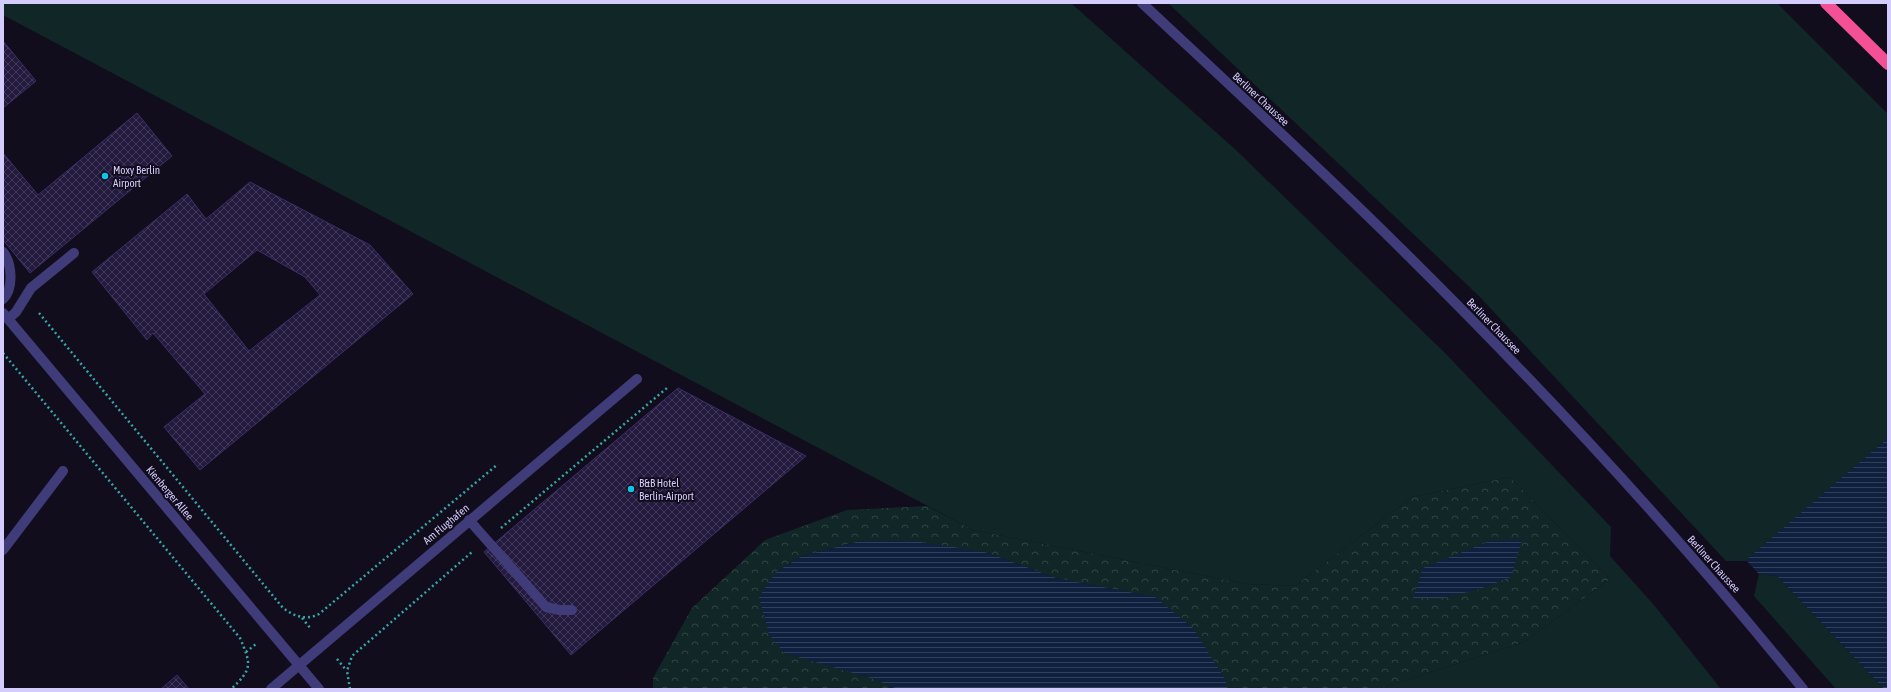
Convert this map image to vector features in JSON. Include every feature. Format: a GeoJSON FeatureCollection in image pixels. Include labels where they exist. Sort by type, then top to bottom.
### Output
{"type":"FeatureCollection","features":[{"type":"Feature","properties":{"kind":"highway"},"geometry":{"type":"LineString","coordinates":[[1826,3],[1888,64]]}},
{"type":"Feature","properties":{"kind":"street","name":"Berliner Chaussee"},"geometry":{"type":"LineString","coordinates":[[1142,3],[1372,220],[1450,298],[1608,464],[1725,594],[1804,689]]}},
{"type":"Feature","properties":{"kind":"street"},"geometry":{"type":"LineString","coordinates":[[3,252],[12,280],[6,296],[3,299]]}},
{"type":"Feature","properties":{"kind":"street"},"geometry":{"type":"LineString","coordinates":[[6,316],[16,312],[31,288],[74,253]]}},
{"type":"Feature","properties":{"kind":"street","name":"Kienberger Allee"},"geometry":{"type":"LineString","coordinates":[[6,316],[319,689]]}},
{"type":"Feature","properties":{"kind":"street","name":"Am Flughafen"},"geometry":{"type":"LineString","coordinates":[[271,689],[637,379]]}},
{"type":"Feature","properties":{"kind":"street"},"geometry":{"type":"LineString","coordinates":[[3,550],[63,471]]}},
{"type":"Feature","properties":{"kind":"street"},"geometry":{"type":"LineString","coordinates":[[469,520],[546,607],[560,610],[572,610]]}},
{"type":"Feature","properties":{"kind":"path"},"geometry":{"type":"LineString","coordinates":[[25,296],[283,608],[292,615],[312,617],[319,614],[498,464]]}},
{"type":"Feature","properties":{"kind":"path"},"geometry":{"type":"LineString","coordinates":[[3,353],[240,638],[249,657],[248,667],[243,678],[231,689]]}},
{"type":"Feature","properties":{"kind":"green space"},"geometry":{"type":"Polygon","coordinates":[[[3,3],[1071,3],[1237,151],[1446,354],[1611,527],[1610,556],[1654,605],[1721,689],[1378,689],[1524,642],[1610,579],[1510,477],[1412,497],[1295,586],[1246,584],[973,530],[3,15],[3,3]]]}},
{"type":"Feature","properties":{"kind":"green space"},"geometry":{"type":"Polygon","coordinates":[[[1168,3],[1777,3],[1888,114],[1888,438],[1748,561],[1726,561],[1478,295],[1168,3]]]}},
{"type":"Feature","properties":{"kind":"green space"},"geometry":{"type":"Polygon","coordinates":[[[1510,477],[1610,579],[1524,642],[1378,689],[1226,689],[1226,681],[1155,597],[1056,578],[985,552],[860,541],[802,556],[776,572],[832,666],[874,679],[897,689],[653,689],[653,678],[692,608],[765,540],[847,510],[927,506],[973,530],[1246,584],[1295,586],[1412,497],[1510,477]]]}},
{"type":"Feature","properties":{"kind":"green space"},"geometry":{"type":"Polygon","coordinates":[[[1759,574],[1777,576],[1884,689],[1836,689],[1754,596],[1759,574]]]}},
{"type":"Feature","properties":{"kind":"water"},"geometry":{"type":"Polygon","coordinates":[[[1888,438],[1888,689],[1884,689],[1777,576],[1759,574],[1746,560],[1888,438]]]}},
{"type":"Feature","properties":{"kind":"water"},"geometry":{"type":"Polygon","coordinates":[[[1522,540],[1511,577],[1477,590],[1441,598],[1413,598],[1423,568],[1490,541],[1522,540]]]}},
{"type":"Feature","properties":{"kind":"water"},"geometry":{"type":"Polygon","coordinates":[[[860,541],[914,541],[985,552],[1056,578],[1155,597],[1194,629],[1226,681],[1226,689],[897,689],[874,679],[784,653],[769,634],[759,597],[776,572],[802,556],[860,541]]]}},
{"type":"Feature","properties":{"kind":"building"},"geometry":{"type":"Polygon","coordinates":[[[3,41],[36,81],[3,108],[3,41]]]}},
{"type":"Feature","properties":{"kind":"building","name":"Moxy Berlin Airport"},"geometry":{"type":"Polygon","coordinates":[[[137,113],[172,156],[30,273],[3,240],[3,153],[38,195],[137,113]]]}},
{"type":"Feature","properties":{"kind":"building"},"geometry":{"type":"Polygon","coordinates":[[[250,182],[370,245],[413,294],[200,470],[164,427],[205,394],[153,333],[147,340],[92,272],[187,194],[206,219],[250,182]],[[257,250],[204,294],[249,351],[320,295],[305,277],[257,250]]]}},
{"type":"Feature","properties":{"kind":"building"},"geometry":{"type":"Polygon","coordinates":[[[678,388],[806,456],[571,655],[484,552],[678,388]]]}},
{"type":"Feature","properties":{"kind":"building"},"geometry":{"type":"Polygon","coordinates":[[[177,675],[189,689],[161,689],[177,675]]]}},
{"type":"Feature","properties":{"kind":"place","name":"Moxy Berlin Airport"},"geometry":{"type":"Point","coordinates":[105,176]}},
{"type":"Feature","properties":{"kind":"place","name":"B&B Hotel Berlin-Airport"},"geometry":{"type":"Point","coordinates":[631,489]}}]}
